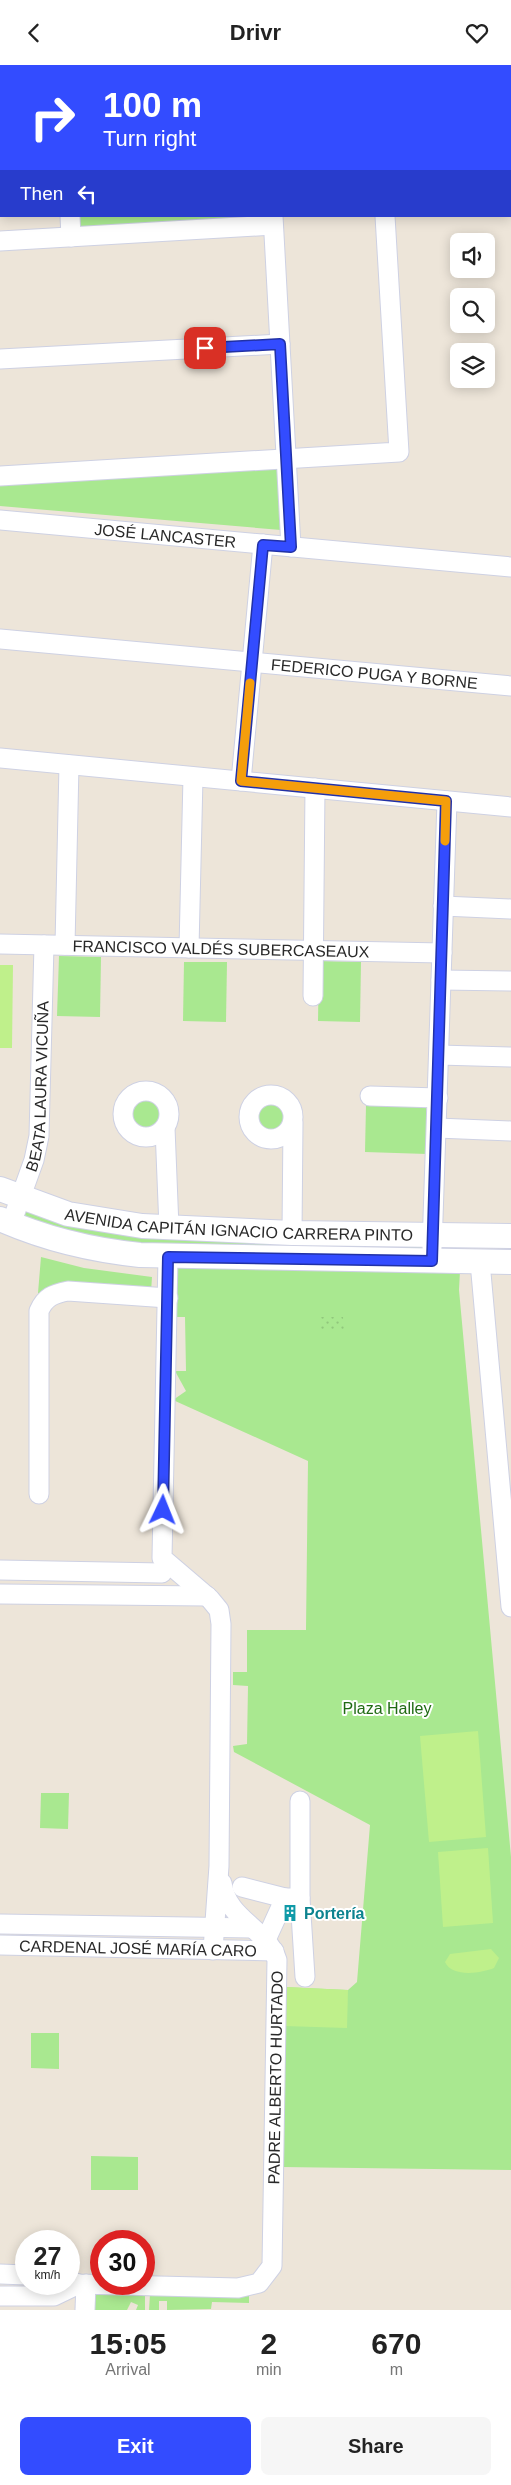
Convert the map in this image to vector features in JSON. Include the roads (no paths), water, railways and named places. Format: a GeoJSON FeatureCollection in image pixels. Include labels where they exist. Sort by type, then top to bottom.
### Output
{"type":"FeatureCollection","features":[{"type":"Feature","properties":{"kind":"street"},"geometry":{"type":"LineString","coordinates":[[70,217],[71,237]]}},
{"type":"Feature","properties":{"kind":"street"},"geometry":{"type":"LineString","coordinates":[[0,476],[399,452],[385,217]]}},
{"type":"Feature","properties":{"kind":"street"},"geometry":{"type":"LineString","coordinates":[[0,241],[273,221],[291,547]]}},
{"type":"Feature","properties":{"kind":"street"},"geometry":{"type":"LineString","coordinates":[[0,359],[280,344]]}},
{"type":"Feature","properties":{"kind":"street","name":"JOSÉ LANCASTER"},"geometry":{"type":"LineString","coordinates":[[0,520],[511,567]]}},
{"type":"Feature","properties":{"kind":"street"},"geometry":{"type":"LineString","coordinates":[[241,781],[263,545]]}},
{"type":"Feature","properties":{"kind":"street","name":"FEDERICO PUGA Y BORNE"},"geometry":{"type":"LineString","coordinates":[[0,639],[511,686]]}},
{"type":"Feature","properties":{"kind":"street"},"geometry":{"type":"LineString","coordinates":[[0,759],[511,807]]}},
{"type":"Feature","properties":{"kind":"street"},"geometry":{"type":"LineString","coordinates":[[65,945],[69,765]]}},
{"type":"Feature","properties":{"kind":"street"},"geometry":{"type":"LineString","coordinates":[[189,948],[193,777]]}},
{"type":"Feature","properties":{"kind":"street"},"geometry":{"type":"LineString","coordinates":[[313,996],[315,788]]}},
{"type":"Feature","properties":{"kind":"street"},"geometry":{"type":"LineString","coordinates":[[432,1261],[440,1055],[446,801]]}},
{"type":"Feature","properties":{"kind":"street"},"geometry":{"type":"LineString","coordinates":[[444,906],[511,909]]}},
{"type":"Feature","properties":{"kind":"street","name":"FRANCISCO VALDÉS SUBERCASEAUX"},"geometry":{"type":"LineString","coordinates":[[0,944],[442,953]]}},
{"type":"Feature","properties":{"kind":"street","name":"BEATA LAURA VICUÑA"},"geometry":{"type":"LineString","coordinates":[[6,1222],[22,1198],[34,1159],[41,1122],[44,945]]}},
{"type":"Feature","properties":{"kind":"street"},"geometry":{"type":"LineString","coordinates":[[442,980],[511,981]]}},
{"type":"Feature","properties":{"kind":"street"},"geometry":{"type":"LineString","coordinates":[[440,1055],[511,1057]]}},
{"type":"Feature","properties":{"kind":"street"},"geometry":{"type":"LineString","coordinates":[[370,1096],[438,1098]]}},
{"type":"Feature","properties":{"kind":"street"},"geometry":{"type":"LineString","coordinates":[[292,1233],[293,1122]]}},
{"type":"Feature","properties":{"kind":"street"},"geometry":{"type":"LineString","coordinates":[[166,1128],[169,1228]]}},
{"type":"Feature","properties":{"kind":"street"},"geometry":{"type":"LineString","coordinates":[[437,1128],[511,1131]]}},
{"type":"Feature","properties":{"kind":"street","name":"AVENIDA CAPITÁN IGNACIO CARRERA PINTO"},"geometry":{"type":"LineString","coordinates":[[0,1189],[45,1207],[93,1219],[169,1228],[292,1233],[511,1236]]}},
{"type":"Feature","properties":{"kind":"street","name":"AVENIDA CAPITÁN IGNACIO CARRERA PINTO"},"geometry":{"type":"LineString","coordinates":[[6,1222],[43,1236],[88,1248],[168,1257],[511,1262]]}},
{"type":"Feature","properties":{"kind":"street"},"geometry":{"type":"LineString","coordinates":[[162,1597],[168,1257]]}},
{"type":"Feature","properties":{"kind":"street"},"geometry":{"type":"LineString","coordinates":[[480,1262],[511,1607]]}},
{"type":"Feature","properties":{"kind":"street"},"geometry":{"type":"LineString","coordinates":[[39,1494],[39,1311],[42,1304],[54,1294],[68,1291],[168,1298]]}},
{"type":"Feature","properties":{"kind":"street"},"geometry":{"type":"LineString","coordinates":[[0,1570],[162,1566],[207,1596],[220,1610],[219,1866],[213,1950]]}},
{"type":"Feature","properties":{"kind":"street"},"geometry":{"type":"LineString","coordinates":[[0,1595],[207,1596]]}},
{"type":"Feature","properties":{"kind":"street"},"geometry":{"type":"LineString","coordinates":[[300,1801],[293,1898],[304,1977]]}},
{"type":"Feature","properties":{"kind":"street"},"geometry":{"type":"LineString","coordinates":[[219,1866],[223,1894],[231,1908],[270,1946],[293,1898]]}},
{"type":"Feature","properties":{"kind":"street"},"geometry":{"type":"LineString","coordinates":[[242,1887],[293,1898]]}},
{"type":"Feature","properties":{"kind":"street","name":"CARDENAL JOSÉ MARÍA CARO"},"geometry":{"type":"LineString","coordinates":[[0,1924],[252,1929]]}},
{"type":"Feature","properties":{"kind":"street","name":"CARDENAL JOSÉ MARÍA CARO"},"geometry":{"type":"LineString","coordinates":[[0,1945],[213,1950],[270,1946]]}},
{"type":"Feature","properties":{"kind":"street","name":"PADRE ALBERTO HURTADO"},"geometry":{"type":"LineString","coordinates":[[80,2283],[238,2288],[259,2283],[272,2267],[278,1989],[277,1960],[270,1946]]}},
{"type":"Feature","properties":{"kind":"street"},"geometry":{"type":"LineString","coordinates":[[0,2274],[15,2275]]}},
{"type":"Feature","properties":{"kind":"street"},"geometry":{"type":"LineString","coordinates":[[80,2291],[85,2310]]}},
{"type":"Feature","properties":{"kind":"street"},"geometry":{"type":"LineString","coordinates":[[0,2296],[56,2295]]}},
{"type":"Feature","properties":{"kind":"place","name":"Portería"},"geometry":{"type":"Point","coordinates":[290,1913]}},
{"type":"Feature","properties":{"kind":"park label","name":"Plaza Halley"},"geometry":{"type":"Point","coordinates":[387,1708]}}]}
